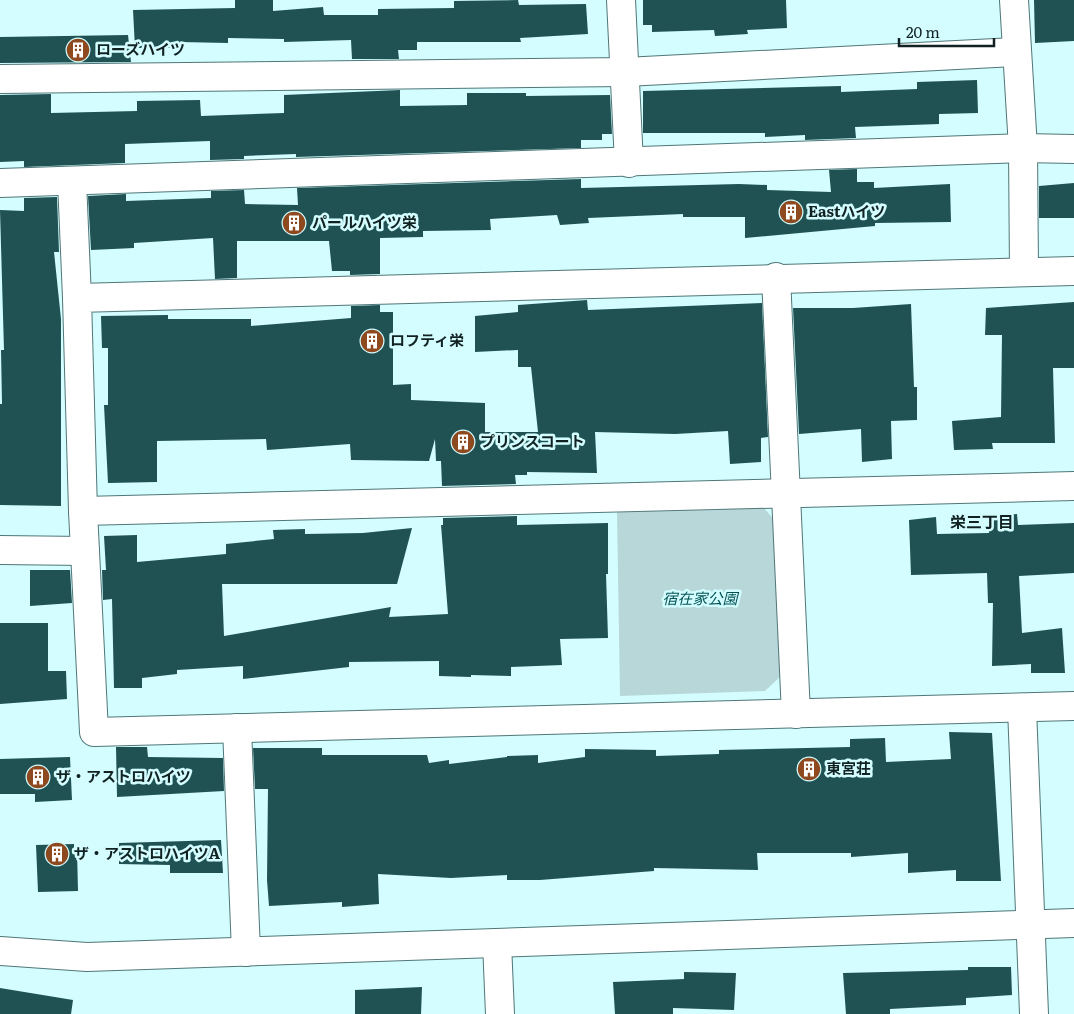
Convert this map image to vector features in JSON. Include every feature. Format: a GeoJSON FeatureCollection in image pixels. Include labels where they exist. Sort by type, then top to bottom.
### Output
{"type":"FeatureCollection","features":[{"type":"Feature","properties":{"kind":"street"},"geometry":{"type":"LineString","coordinates":[[621,0],[629,163]]}},
{"type":"Feature","properties":{"kind":"street"},"geometry":{"type":"LineString","coordinates":[[1014,0],[1015,52],[1023,148],[1024,272]]}},
{"type":"Feature","properties":{"kind":"street"},"geometry":{"type":"LineString","coordinates":[[0,79],[624,72],[1015,52]]}},
{"type":"Feature","properties":{"kind":"street"},"geometry":{"type":"LineString","coordinates":[[0,183],[629,163],[1023,148],[1074,149]]}},
{"type":"Feature","properties":{"kind":"street"},"geometry":{"type":"LineString","coordinates":[[72,181],[82,511],[94,732],[1074,706]]}},
{"type":"Feature","properties":{"kind":"street"},"geometry":{"type":"LineString","coordinates":[[77,298],[1074,270]]}},
{"type":"Feature","properties":{"kind":"street"},"geometry":{"type":"LineString","coordinates":[[776,277],[796,714]]}},
{"type":"Feature","properties":{"kind":"street"},"geometry":{"type":"LineString","coordinates":[[82,511],[1074,486]]}},
{"type":"Feature","properties":{"kind":"street"},"geometry":{"type":"LineString","coordinates":[[0,550],[85,551]]}},
{"type":"Feature","properties":{"kind":"street"},"geometry":{"type":"LineString","coordinates":[[1022,708],[1034,1014]]}},
{"type":"Feature","properties":{"kind":"street"},"geometry":{"type":"LineString","coordinates":[[237,728],[246,952]]}},
{"type":"Feature","properties":{"kind":"street"},"geometry":{"type":"LineString","coordinates":[[0,951],[87,957],[1074,922]]}},
{"type":"Feature","properties":{"kind":"street"},"geometry":{"type":"LineString","coordinates":[[497,943],[500,1014]]}},
{"type":"Feature","properties":{"kind":"green space","name":"宿在家公園"},"geometry":{"type":"Polygon","coordinates":[[[762,506],[779,525],[784,673],[765,691],[620,696],[617,511],[762,506]]]}},
{"type":"Feature","properties":{"kind":"building"},"geometry":{"type":"Polygon","coordinates":[[[235,0],[273,0],[273,11],[323,7],[324,15],[378,15],[378,9],[454,8],[454,1],[518,0],[519,5],[586,4],[588,34],[520,38],[521,42],[417,42],[417,50],[398,50],[399,59],[352,59],[351,40],[284,42],[284,39],[228,38],[228,43],[180,42],[180,48],[135,48],[133,10],[235,8],[235,0]]]}},
{"type":"Feature","properties":{"kind":"building"},"geometry":{"type":"Polygon","coordinates":[[[643,0],[786,0],[787,28],[747,30],[748,34],[715,36],[714,30],[652,32],[652,25],[643,25],[643,0]]]}},
{"type":"Feature","properties":{"kind":"building"},"geometry":{"type":"Polygon","coordinates":[[[1034,0],[1074,0],[1074,41],[1035,43],[1034,0]]]}},
{"type":"Feature","properties":{"kind":"building","name":"ローズハイツ"},"geometry":{"type":"Polygon","coordinates":[[[128,35],[131,62],[0,63],[0,37],[128,35]]]}},
{"type":"Feature","properties":{"kind":"building"},"geometry":{"type":"Polygon","coordinates":[[[977,80],[978,113],[939,114],[939,124],[855,127],[856,138],[805,140],[805,135],[765,137],[765,133],[643,133],[643,91],[841,86],[841,92],[917,89],[917,82],[977,80]]]}},
{"type":"Feature","properties":{"kind":"building"},"geometry":{"type":"Polygon","coordinates":[[[400,90],[400,106],[467,105],[467,93],[526,93],[526,96],[610,95],[612,134],[602,134],[602,140],[581,140],[581,148],[296,157],[296,154],[244,156],[244,159],[210,160],[210,141],[125,144],[125,163],[24,167],[24,161],[0,162],[0,95],[51,94],[51,113],[137,111],[137,101],[200,100],[201,116],[284,113],[284,95],[400,90]]]}},
{"type":"Feature","properties":{"kind":"building"},"geometry":{"type":"Polygon","coordinates":[[[857,169],[857,182],[874,182],[874,188],[950,184],[951,222],[875,223],[875,226],[745,238],[745,217],[683,217],[683,214],[588,218],[589,223],[560,225],[557,215],[490,219],[491,230],[423,231],[423,237],[380,238],[380,274],[350,275],[350,271],[332,271],[329,241],[237,241],[237,278],[215,279],[213,238],[134,243],[134,248],[91,250],[88,196],[126,194],[126,201],[211,198],[211,191],[244,190],[245,204],[298,205],[297,188],[581,179],[581,188],[739,184],[767,185],[767,190],[831,192],[829,170],[857,169]]]}},
{"type":"Feature","properties":{"kind":"building"},"geometry":{"type":"Polygon","coordinates":[[[1074,183],[1074,218],[1039,218],[1039,186],[1074,183]]]}},
{"type":"Feature","properties":{"kind":"building"},"geometry":{"type":"Polygon","coordinates":[[[57,197],[59,252],[54,252],[61,319],[61,506],[0,505],[1,350],[4,350],[0,210],[24,211],[24,198],[57,197]]]}},
{"type":"Feature","properties":{"kind":"building"},"geometry":{"type":"Polygon","coordinates":[[[587,300],[588,310],[762,303],[768,437],[761,438],[761,462],[730,464],[728,431],[675,434],[595,432],[597,473],[527,472],[527,475],[515,475],[516,484],[442,486],[441,461],[436,461],[435,439],[429,461],[351,460],[350,444],[267,450],[266,439],[157,441],[157,482],[108,483],[104,405],[108,405],[108,348],[102,348],[101,316],[168,315],[168,319],[251,319],[251,326],[351,318],[351,306],[380,305],[380,312],[393,312],[393,385],[411,384],[411,400],[485,403],[485,432],[538,432],[531,367],[518,367],[518,350],[475,352],[475,316],[518,312],[518,305],[587,300]]]}},
{"type":"Feature","properties":{"kind":"building"},"geometry":{"type":"Polygon","coordinates":[[[1074,302],[1074,368],[1053,368],[1055,443],[992,443],[993,449],[954,450],[952,421],[1001,417],[1002,335],[985,335],[986,308],[1074,302]]]}},
{"type":"Feature","properties":{"kind":"building"},"geometry":{"type":"Polygon","coordinates":[[[911,304],[914,387],[917,387],[917,420],[891,421],[892,459],[862,462],[861,429],[799,434],[793,308],[853,308],[911,304]]]}},
{"type":"Feature","properties":{"kind":"building"},"geometry":{"type":"Polygon","coordinates":[[[1017,514],[1018,525],[1074,523],[1074,573],[1019,576],[1022,633],[1062,628],[1065,673],[1031,673],[1031,664],[992,666],[993,603],[988,603],[987,573],[911,575],[909,520],[936,517],[937,534],[989,533],[988,516],[1017,514]]]}},
{"type":"Feature","properties":{"kind":"building"},"geometry":{"type":"Polygon","coordinates":[[[517,516],[517,525],[608,523],[608,574],[606,574],[608,638],[560,639],[562,665],[511,667],[511,676],[471,675],[471,677],[439,676],[439,661],[349,662],[349,667],[243,679],[243,666],[177,670],[177,674],[142,678],[142,688],[114,688],[112,599],[103,600],[102,570],[106,570],[104,536],[137,535],[137,562],[226,554],[226,544],[274,539],[273,530],[305,529],[305,534],[363,533],[412,528],[397,584],[222,584],[224,636],[391,607],[389,617],[448,614],[441,525],[443,525],[443,518],[517,516]]]}},
{"type":"Feature","properties":{"kind":"building"},"geometry":{"type":"Polygon","coordinates":[[[30,570],[70,570],[72,603],[30,606],[30,570]]]}},
{"type":"Feature","properties":{"kind":"building"},"geometry":{"type":"Polygon","coordinates":[[[0,623],[48,623],[48,671],[66,671],[67,699],[0,704],[0,623]]]}},
{"type":"Feature","properties":{"kind":"building"},"geometry":{"type":"Polygon","coordinates":[[[949,732],[992,733],[1001,881],[956,881],[956,870],[908,873],[908,853],[851,857],[851,853],[757,853],[758,870],[654,868],[654,871],[540,880],[507,880],[507,875],[451,878],[378,874],[379,904],[342,907],[342,902],[269,906],[267,880],[268,789],[255,789],[253,748],[322,748],[322,755],[427,755],[429,763],[449,760],[449,764],[507,756],[538,755],[538,763],[585,757],[585,749],[656,750],[656,756],[719,754],[719,750],[850,747],[850,739],[885,738],[886,762],[951,759],[949,732]]]}},
{"type":"Feature","properties":{"kind":"building"},"geometry":{"type":"Polygon","coordinates":[[[116,747],[147,747],[148,757],[223,758],[224,791],[117,797],[116,747]]]}},
{"type":"Feature","properties":{"kind":"building","name":"ザ・アストロハイツ"},"geometry":{"type":"Polygon","coordinates":[[[70,757],[72,800],[35,802],[35,794],[0,794],[0,759],[70,757]]]}},
{"type":"Feature","properties":{"kind":"building"},"geometry":{"type":"Polygon","coordinates":[[[221,840],[223,873],[170,873],[170,865],[119,864],[119,843],[221,840]]]}},
{"type":"Feature","properties":{"kind":"building","name":"ザ・アストロハイツA"},"geometry":{"type":"Polygon","coordinates":[[[74,844],[74,850],[77,850],[78,891],[38,892],[36,845],[74,844]]]}},
{"type":"Feature","properties":{"kind":"building"},"geometry":{"type":"Polygon","coordinates":[[[968,967],[1011,967],[1012,995],[966,998],[966,1005],[890,1009],[890,1014],[846,1014],[843,973],[968,970],[968,967]]]}},
{"type":"Feature","properties":{"kind":"building"},"geometry":{"type":"Polygon","coordinates":[[[684,972],[736,973],[734,1010],[673,1008],[673,1014],[615,1014],[613,982],[684,979],[684,972]]]}},
{"type":"Feature","properties":{"kind":"building"},"geometry":{"type":"Polygon","coordinates":[[[422,987],[421,1014],[355,1014],[355,990],[422,987]]]}},
{"type":"Feature","properties":{"kind":"building"},"geometry":{"type":"Polygon","coordinates":[[[0,988],[73,1000],[71,1014],[0,1014],[0,988]]]}},
{"type":"Feature","properties":{"kind":"place","name":"ローズハイツ"},"geometry":{"type":"Point","coordinates":[78,50]}},
{"type":"Feature","properties":{"kind":"place","name":"Eastハイツ"},"geometry":{"type":"Point","coordinates":[791,212]}},
{"type":"Feature","properties":{"kind":"place","name":"パールハイツ栄"},"geometry":{"type":"Point","coordinates":[294,223]}},
{"type":"Feature","properties":{"kind":"place","name":"ロフティ栄"},"geometry":{"type":"Point","coordinates":[372,341]}},
{"type":"Feature","properties":{"kind":"place","name":"プリンスコート"},"geometry":{"type":"Point","coordinates":[463,442]}},
{"type":"Feature","properties":{"kind":"place","name":"東宮荘"},"geometry":{"type":"Point","coordinates":[809,769]}},
{"type":"Feature","properties":{"kind":"place","name":"ザ・アストロハイツ"},"geometry":{"type":"Point","coordinates":[38,777]}},
{"type":"Feature","properties":{"kind":"place","name":"ザ・アストロハイツA"},"geometry":{"type":"Point","coordinates":[57,854]}},
{"type":"Feature","properties":{"kind":"district","name":"栄三丁目"},"geometry":{"type":"Point","coordinates":[982,522]}}]}
